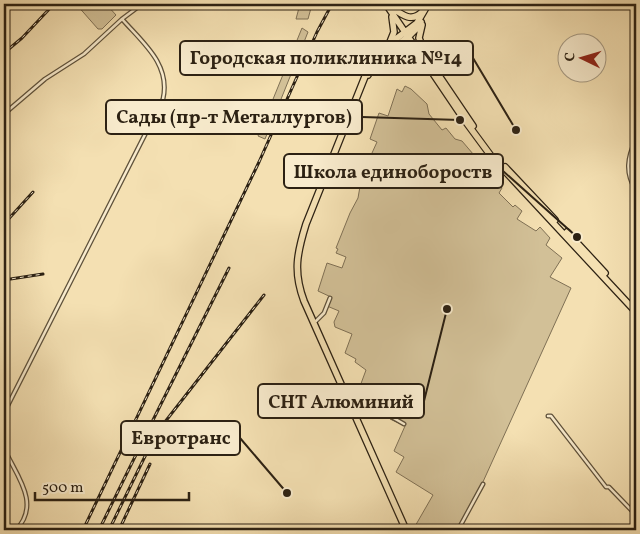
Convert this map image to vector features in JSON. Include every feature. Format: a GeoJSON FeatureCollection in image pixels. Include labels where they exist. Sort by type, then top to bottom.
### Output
{"type":"FeatureCollection","features":[{"type":"Feature","properties":{"kind":"main road"},"geometry":{"type":"LineString","coordinates":[[390,6],[404,17],[409,18],[418,16],[428,4]]}},
{"type":"Feature","properties":{"kind":"main road"},"geometry":{"type":"LineString","coordinates":[[408,530],[316,321],[301,284],[299,272],[301,250],[315,206],[370,71],[381,56],[408,34],[428,4]]}},
{"type":"Feature","properties":{"kind":"main road"},"geometry":{"type":"LineString","coordinates":[[424,58],[419,35],[428,4]]}},
{"type":"Feature","properties":{"kind":"main road"},"geometry":{"type":"LineString","coordinates":[[390,6],[486,146],[635,308]]}},
{"type":"Feature","properties":{"kind":"main road"},"geometry":{"type":"LineString","coordinates":[[390,6],[394,22],[394,32],[390,41],[366,70],[315,199],[300,243],[297,270],[299,286],[304,301],[408,530]]}},
{"type":"Feature","properties":{"kind":"main road"},"geometry":{"type":"LineString","coordinates":[[384,48],[408,34]]}},
{"type":"Feature","properties":{"kind":"main road"},"geometry":{"type":"LineString","coordinates":[[370,71],[384,58],[396,53],[413,53],[424,58]]}},
{"type":"Feature","properties":{"kind":"street"},"geometry":{"type":"LineString","coordinates":[[4,114],[45,79],[84,54],[122,19],[142,4]]}},
{"type":"Feature","properties":{"kind":"street"},"geometry":{"type":"LineString","coordinates":[[4,413],[163,99],[160,65],[156,57],[122,19]]}},
{"type":"Feature","properties":{"kind":"street"},"geometry":{"type":"LineString","coordinates":[[636,139],[628,166],[629,177],[636,191]]}},
{"type":"Feature","properties":{"kind":"street"},"geometry":{"type":"LineString","coordinates":[[316,321],[324,313],[330,298]]}},
{"type":"Feature","properties":{"kind":"street"},"geometry":{"type":"LineString","coordinates":[[390,416],[404,424]]}},
{"type":"Feature","properties":{"kind":"street"},"geometry":{"type":"LineString","coordinates":[[548,416],[551,416],[606,486],[636,515]]}},
{"type":"Feature","properties":{"kind":"street"},"geometry":{"type":"LineString","coordinates":[[4,448],[19,476],[26,497],[26,515],[16,530]]}},
{"type":"Feature","properties":{"kind":"street"},"geometry":{"type":"LineString","coordinates":[[458,530],[483,484]]}},
{"type":"Feature","properties":{"kind":"shaded area"},"geometry":{"type":"Polygon","coordinates":[[[76,4],[106,4],[116,15],[102,29],[98,29],[76,4]]]}},
{"type":"Feature","properties":{"kind":"shaded area"},"geometry":{"type":"Polygon","coordinates":[[[300,4],[310,4],[311,8],[308,19],[296,19],[300,4]]]}},
{"type":"Feature","properties":{"kind":"shaded area"},"geometry":{"type":"Polygon","coordinates":[[[302,28],[308,32],[265,139],[258,136],[302,28]]]}},
{"type":"Feature","properties":{"kind":"shaded area"},"geometry":{"type":"Polygon","coordinates":[[[405,86],[427,104],[429,114],[442,130],[446,128],[455,139],[462,141],[502,188],[499,193],[513,207],[515,205],[522,211],[517,219],[536,231],[540,227],[550,238],[546,245],[562,258],[550,277],[571,288],[482,484],[458,530],[417,530],[414,528],[433,495],[396,472],[404,457],[394,451],[405,426],[390,419],[396,407],[359,389],[366,370],[355,362],[356,359],[345,353],[352,334],[335,327],[334,322],[339,311],[327,306],[331,297],[318,291],[327,263],[342,268],[346,257],[336,253],[338,249],[336,248],[358,198],[362,175],[377,142],[370,139],[379,113],[388,116],[397,89],[402,92],[405,86]]]}},
{"type":"Feature","properties":{"kind":"railway"},"geometry":{"type":"LineString","coordinates":[[4,53],[22,38],[54,4]]}},
{"type":"Feature","properties":{"kind":"railway"},"geometry":{"type":"LineString","coordinates":[[83,530],[259,162],[317,32],[332,4]]}},
{"type":"Feature","properties":{"kind":"railway"},"geometry":{"type":"LineString","coordinates":[[4,224],[33,192]]}},
{"type":"Feature","properties":{"kind":"railway"},"geometry":{"type":"LineString","coordinates":[[99,530],[229,268]]}},
{"type":"Feature","properties":{"kind":"railway"},"geometry":{"type":"LineString","coordinates":[[4,280],[43,274]]}},
{"type":"Feature","properties":{"kind":"railway"},"geometry":{"type":"LineString","coordinates":[[109,530],[161,427],[264,295]]}},
{"type":"Feature","properties":{"kind":"railway"},"geometry":{"type":"LineString","coordinates":[[119,530],[150,464]]}},
{"type":"Feature","properties":{"kind":"place","name":"Сады (пр-т Металлургов)"},"geometry":{"type":"Point","coordinates":[460,120]}},
{"type":"Feature","properties":{"kind":"place","name":"Городская поликлиника №14"},"geometry":{"type":"Point","coordinates":[516,130]}},
{"type":"Feature","properties":{"kind":"place","name":"Школа единобороств"},"geometry":{"type":"Point","coordinates":[577,237]}},
{"type":"Feature","properties":{"kind":"place","name":"СНТ Алюминий"},"geometry":{"type":"Point","coordinates":[447,309]}},
{"type":"Feature","properties":{"kind":"place","name":"Евротранс"},"geometry":{"type":"Point","coordinates":[287,493]}}]}
